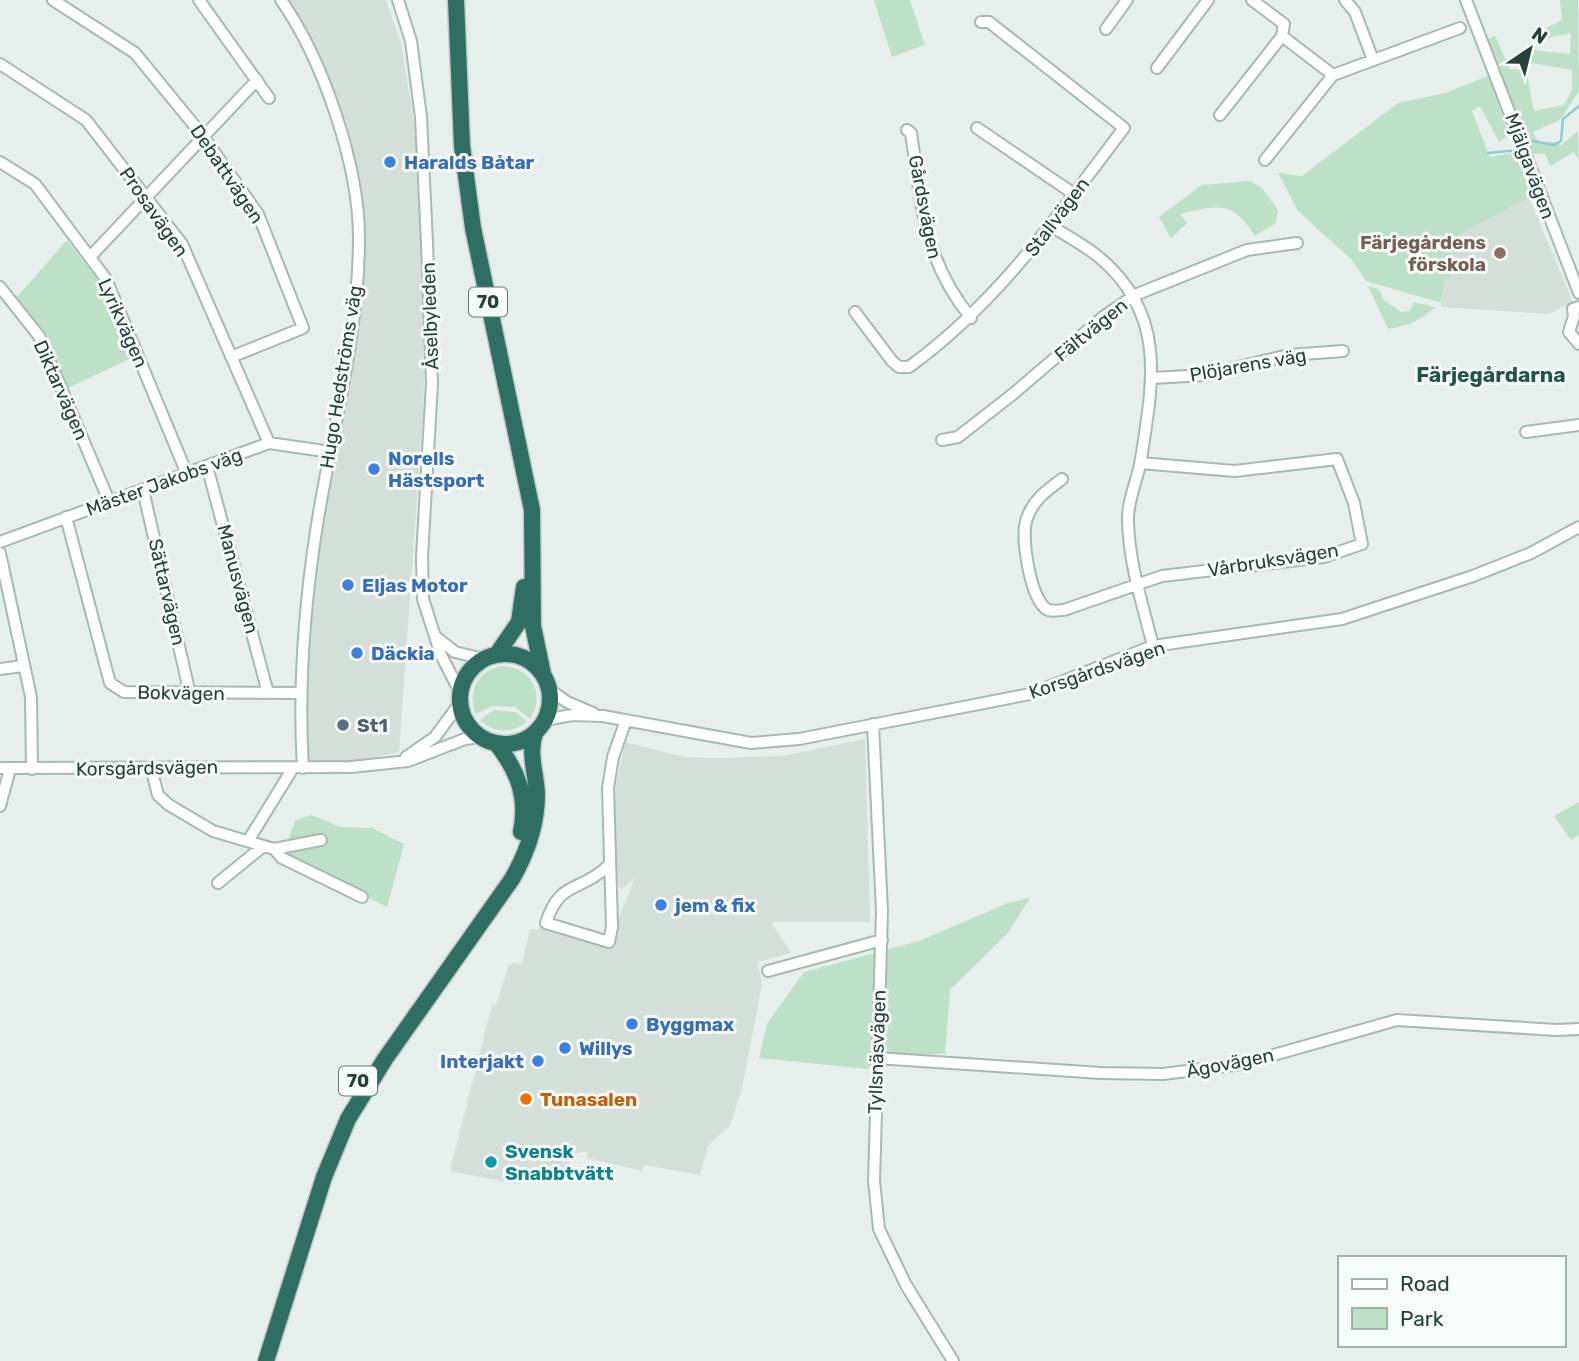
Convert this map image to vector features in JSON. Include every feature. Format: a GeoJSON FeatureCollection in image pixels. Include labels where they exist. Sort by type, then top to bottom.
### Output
{"type":"FeatureCollection","features":[{"type":"Feature","properties":{"kind":"highway","name":"70"},"geometry":{"type":"LineString","coordinates":[[446,0],[450,133],[463,232],[513,464],[524,533],[525,574],[521,613],[511,637],[468,672],[460,697]]}},
{"type":"Feature","properties":{"kind":"highway","name":"70"},"geometry":{"type":"LineString","coordinates":[[266,1361],[324,1177],[348,1119],[384,1059],[512,878],[527,850],[536,810],[531,751],[550,705],[533,626],[532,510],[473,228],[461,146],[456,0]]}},
{"type":"Feature","properties":{"kind":"highway"},"geometry":{"type":"LineString","coordinates":[[490,656],[520,656],[533,663],[546,682]]}},
{"type":"Feature","properties":{"kind":"highway"},"geometry":{"type":"LineString","coordinates":[[460,697],[466,722],[480,737],[496,743],[521,741],[540,726]]}},
{"type":"Feature","properties":{"kind":"highway","name":"70"},"geometry":{"type":"LineString","coordinates":[[255,1361],[314,1175],[339,1114],[376,1053],[503,873],[517,845],[524,815],[524,796],[514,768],[496,743]]}},
{"type":"Feature","properties":{"kind":"street","name":"Debattvägen"},"geometry":{"type":"LineString","coordinates":[[53,0],[135,53],[203,136],[258,214],[303,328],[232,357]]}},
{"type":"Feature","properties":{"kind":"street"},"geometry":{"type":"LineString","coordinates":[[199,0],[269,98]]}},
{"type":"Feature","properties":{"kind":"street","name":"Hugo Hedströms väg"},"geometry":{"type":"LineString","coordinates":[[281,0],[316,64],[334,109],[349,164],[359,236],[356,299],[302,638],[298,768]]}},
{"type":"Feature","properties":{"kind":"street","name":"Åselbyleden"},"geometry":{"type":"LineString","coordinates":[[398,0],[411,41],[421,117],[432,383],[422,580],[426,615],[460,697]]}},
{"type":"Feature","properties":{"kind":"street"},"geometry":{"type":"LineString","coordinates":[[1105,29],[1127,0]]}},
{"type":"Feature","properties":{"kind":"street"},"geometry":{"type":"LineString","coordinates":[[1157,68],[1208,0]]}},
{"type":"Feature","properties":{"kind":"street"},"geometry":{"type":"LineString","coordinates":[[1220,115],[1282,36],[1284,24],[1252,0]]}},
{"type":"Feature","properties":{"kind":"street"},"geometry":{"type":"LineString","coordinates":[[1345,0],[1355,12],[1373,60]]}},
{"type":"Feature","properties":{"kind":"street","name":"Mjälgavägen"},"geometry":{"type":"LineString","coordinates":[[1466,0],[1579,293]]}},
{"type":"Feature","properties":{"kind":"street","name":"Stallvägen"},"geometry":{"type":"LineString","coordinates":[[856,312],[899,367],[909,367],[971,318],[1051,226],[1124,128],[989,22],[981,22]]}},
{"type":"Feature","properties":{"kind":"street"},"geometry":{"type":"LineString","coordinates":[[1265,160],[1333,75],[1460,27]]}},
{"type":"Feature","properties":{"kind":"street"},"geometry":{"type":"LineString","coordinates":[[1282,36],[1333,75]]}},
{"type":"Feature","properties":{"kind":"street","name":"Prosavägen"},"geometry":{"type":"LineString","coordinates":[[0,64],[86,120],[182,244],[269,443]]}},
{"type":"Feature","properties":{"kind":"street"},"geometry":{"type":"LineString","coordinates":[[90,257],[257,80]]}},
{"type":"Feature","properties":{"kind":"street"},"geometry":{"type":"LineString","coordinates":[[977,128],[1074,194]]}},
{"type":"Feature","properties":{"kind":"street","name":"Gårdsvägen"},"geometry":{"type":"LineString","coordinates":[[907,130],[911,133],[927,237],[936,265],[952,295],[971,318]]}},
{"type":"Feature","properties":{"kind":"street","name":"Lyrikvägen"},"geometry":{"type":"LineString","coordinates":[[0,162],[35,184],[106,279],[187,474]]}},
{"type":"Feature","properties":{"kind":"street"},"geometry":{"type":"LineString","coordinates":[[1051,226],[1100,258],[1135,295],[1149,338],[1153,378],[1140,463],[1127,519],[1137,583],[1153,646]]}},
{"type":"Feature","properties":{"kind":"street","name":"Fältvägen"},"geometry":{"type":"LineString","coordinates":[[942,440],[958,437],[1043,370],[1103,317],[1135,295],[1247,250],[1297,243]]}},
{"type":"Feature","properties":{"kind":"street","name":"Diktarvägen"},"geometry":{"type":"LineString","coordinates":[[0,287],[39,337],[109,501]]}},
{"type":"Feature","properties":{"kind":"street"},"geometry":{"type":"LineString","coordinates":[[1576,308],[1569,331],[1579,345]]}},
{"type":"Feature","properties":{"kind":"street","name":"Plöjarens väg"},"geometry":{"type":"LineString","coordinates":[[1153,378],[1204,375],[1289,355],[1343,351]]}},
{"type":"Feature","properties":{"kind":"street"},"geometry":{"type":"LineString","coordinates":[[1526,432],[1579,425]]}},
{"type":"Feature","properties":{"kind":"street","name":"Mäster Jakobs väg"},"geometry":{"type":"LineString","coordinates":[[0,542],[269,443],[331,452]]}},
{"type":"Feature","properties":{"kind":"street","name":"Vårbruksvägen"},"geometry":{"type":"LineString","coordinates":[[1137,583],[1162,576],[1324,557],[1362,544],[1354,503],[1337,458],[1235,471],[1140,463]]}},
{"type":"Feature","properties":{"kind":"street","name":"Manusvägen"},"geometry":{"type":"LineString","coordinates":[[207,466],[268,693]]}},
{"type":"Feature","properties":{"kind":"street"},"geometry":{"type":"LineString","coordinates":[[1062,479],[1035,500],[1025,522],[1024,547],[1043,606],[1051,611],[1064,610],[1137,583]]}},
{"type":"Feature","properties":{"kind":"street","name":"Sättarvägen"},"geometry":{"type":"LineString","coordinates":[[143,490],[190,694]]}},
{"type":"Feature","properties":{"kind":"street","name":"Bokvägen"},"geometry":{"type":"LineString","coordinates":[[66,517],[110,683],[124,692],[301,693]]}},
{"type":"Feature","properties":{"kind":"street","name":"Korsgårdsvägen"},"geometry":{"type":"LineString","coordinates":[[540,726],[572,715],[603,716],[751,743],[773,743],[1030,694],[1153,646],[1271,632],[1354,616],[1474,576],[1531,553],[1579,527]]}},
{"type":"Feature","properties":{"kind":"street"},"geometry":{"type":"LineString","coordinates":[[0,553],[22,666],[31,697],[32,769]]}},
{"type":"Feature","properties":{"kind":"street"},"geometry":{"type":"LineString","coordinates":[[433,634],[455,652],[490,656]]}},
{"type":"Feature","properties":{"kind":"street"},"geometry":{"type":"LineString","coordinates":[[0,669],[22,666]]}},
{"type":"Feature","properties":{"kind":"street","name":"Korsgårdsvägen"},"geometry":{"type":"LineString","coordinates":[[546,682],[568,702],[603,716]]}},
{"type":"Feature","properties":{"kind":"street","name":"Korsgårdsvägen"},"geometry":{"type":"LineString","coordinates":[[391,764],[435,737],[460,697]]}},
{"type":"Feature","properties":{"kind":"street"},"geometry":{"type":"LineString","coordinates":[[608,866],[596,878],[563,891],[555,899],[546,923],[609,942],[612,927],[608,866],[610,773],[626,720]]}},
{"type":"Feature","properties":{"kind":"street","name":"Tyllsnäsvägen"},"geometry":{"type":"LineString","coordinates":[[873,724],[882,940],[874,1181],[879,1228],[906,1285],[953,1361]]}},
{"type":"Feature","properties":{"kind":"street","name":"Korsgårdsvägen"},"geometry":{"type":"LineString","coordinates":[[5,769],[298,768],[391,764],[480,737]]}},
{"type":"Feature","properties":{"kind":"street"},"geometry":{"type":"LineString","coordinates":[[151,768],[158,795],[169,805],[213,831],[248,841],[261,848],[274,849],[321,840]]}},
{"type":"Feature","properties":{"kind":"street"},"geometry":{"type":"LineString","coordinates":[[248,841],[298,768]]}},
{"type":"Feature","properties":{"kind":"street"},"geometry":{"type":"LineString","coordinates":[[0,806],[5,769]]}},
{"type":"Feature","properties":{"kind":"street"},"geometry":{"type":"LineString","coordinates":[[218,883],[261,848]]}},
{"type":"Feature","properties":{"kind":"street"},"geometry":{"type":"LineString","coordinates":[[274,849],[282,858],[362,897]]}},
{"type":"Feature","properties":{"kind":"street"},"geometry":{"type":"LineString","coordinates":[[768,971],[882,940]]}},
{"type":"Feature","properties":{"kind":"street","name":"Ägovägen"},"geometry":{"type":"LineString","coordinates":[[876,1058],[1101,1073],[1163,1074],[1242,1065],[1397,1020],[1556,1030],[1579,1029]]}},
{"type":"Feature","properties":{"kind":"shaded area"},"geometry":{"type":"Polygon","coordinates":[[[281,0],[386,0],[401,43],[420,158],[428,264],[423,413],[399,752],[350,763],[303,768],[301,693],[359,236],[334,109],[281,0]]]}},
{"type":"Feature","properties":{"kind":"shaded area","name":"Färjegårdens förskola"},"geometry":{"type":"Polygon","coordinates":[[[1525,188],[1573,302],[1549,314],[1441,307],[1452,228],[1525,188]]]}},
{"type":"Feature","properties":{"kind":"shaded area"},"geometry":{"type":"Polygon","coordinates":[[[865,739],[870,922],[771,922],[791,953],[758,962],[762,985],[742,1088],[730,1125],[708,1146],[700,1175],[644,1165],[642,1171],[587,1158],[588,1152],[570,1155],[568,1171],[516,1184],[450,1171],[492,1004],[497,1004],[508,966],[513,963],[522,964],[530,929],[537,930],[546,923],[609,942],[635,878],[622,889],[615,883],[614,796],[625,742],[683,757],[719,758],[783,756],[865,739]]]}},
{"type":"Feature","properties":{"kind":"green space"},"geometry":{"type":"Polygon","coordinates":[[[874,0],[910,0],[925,45],[892,57],[874,0]]]}},
{"type":"Feature","properties":{"kind":"green space"},"geometry":{"type":"Polygon","coordinates":[[[1560,0],[1578,0],[1579,91],[1560,120],[1533,132],[1538,142],[1555,142],[1561,145],[1578,131],[1579,160],[1574,152],[1550,166],[1545,154],[1529,153],[1485,39],[1495,36],[1510,69],[1526,69],[1534,111],[1564,105],[1572,90],[1572,70],[1531,63],[1532,50],[1570,54],[1571,33],[1548,38],[1546,28],[1562,20],[1560,0]]]}},
{"type":"Feature","properties":{"kind":"green space"},"geometry":{"type":"Polygon","coordinates":[[[1488,76],[1510,134],[1499,142],[1480,106],[1472,111],[1490,157],[1517,152],[1531,196],[1460,234],[1449,279],[1445,279],[1441,303],[1366,281],[1351,259],[1298,211],[1278,173],[1302,176],[1398,103],[1445,93],[1488,76]]]}},
{"type":"Feature","properties":{"kind":"green space"},"geometry":{"type":"Polygon","coordinates":[[[1250,181],[1262,188],[1278,210],[1276,223],[1255,236],[1239,216],[1224,208],[1180,214],[1187,223],[1171,238],[1159,217],[1202,185],[1250,181]]]}},
{"type":"Feature","properties":{"kind":"green space"},"geometry":{"type":"Polygon","coordinates":[[[67,240],[104,288],[132,358],[68,388],[48,337],[16,298],[67,240]]]}},
{"type":"Feature","properties":{"kind":"green space"},"geometry":{"type":"Polygon","coordinates":[[[1368,286],[1379,289],[1383,299],[1401,312],[1410,311],[1414,302],[1435,307],[1413,322],[1388,329],[1368,286]]]}},
{"type":"Feature","properties":{"kind":"green space"},"geometry":{"type":"Polygon","coordinates":[[[500,666],[520,670],[533,683],[537,700],[530,719],[515,707],[492,706],[476,714],[473,698],[476,684],[485,673],[500,666]]]}},
{"type":"Feature","properties":{"kind":"green space"},"geometry":{"type":"Polygon","coordinates":[[[494,710],[516,712],[527,722],[515,729],[497,730],[480,720],[494,710]]]}},
{"type":"Feature","properties":{"kind":"green space"},"geometry":{"type":"Polygon","coordinates":[[[1579,802],[1579,835],[1571,840],[1554,816],[1579,802]]]}},
{"type":"Feature","properties":{"kind":"green space"},"geometry":{"type":"Polygon","coordinates":[[[311,815],[341,827],[372,828],[404,844],[387,907],[283,854],[295,821],[311,815]]]}},
{"type":"Feature","properties":{"kind":"green space"},"geometry":{"type":"Polygon","coordinates":[[[1030,898],[1007,934],[950,990],[945,1054],[888,1054],[867,1069],[759,1058],[767,1024],[804,972],[919,941],[1008,903],[1030,898]]]}},
{"type":"Feature","properties":{"kind":"waterway"},"geometry":{"type":"LineString","coordinates":[[1524,146],[1532,141],[1554,145],[1561,141],[1563,119],[1579,106]]}},
{"type":"Feature","properties":{"kind":"waterway"},"geometry":{"type":"LineString","coordinates":[[1488,153],[1519,150]]}},
{"type":"Feature","properties":{"kind":"place","name":"Haralds Båtar"},"geometry":{"type":"Point","coordinates":[390,162]}},
{"type":"Feature","properties":{"kind":"place","name":"Färjegårdens förskola"},"geometry":{"type":"Point","coordinates":[1500,253]}},
{"type":"Feature","properties":{"kind":"place","name":"Norells Hästsport"},"geometry":{"type":"Point","coordinates":[374,469]}},
{"type":"Feature","properties":{"kind":"place","name":"Eljas Motor"},"geometry":{"type":"Point","coordinates":[348,585]}},
{"type":"Feature","properties":{"kind":"place","name":"Däckia"},"geometry":{"type":"Point","coordinates":[357,653]}},
{"type":"Feature","properties":{"kind":"place","name":"St1"},"geometry":{"type":"Point","coordinates":[343,725]}},
{"type":"Feature","properties":{"kind":"place","name":"jem & fix"},"geometry":{"type":"Point","coordinates":[661,905]}},
{"type":"Feature","properties":{"kind":"place","name":"Byggmax"},"geometry":{"type":"Point","coordinates":[632,1024]}},
{"type":"Feature","properties":{"kind":"place","name":"Willys"},"geometry":{"type":"Point","coordinates":[565,1048]}},
{"type":"Feature","properties":{"kind":"place","name":"Interjakt"},"geometry":{"type":"Point","coordinates":[538,1061]}},
{"type":"Feature","properties":{"kind":"place","name":"Tunasalen"},"geometry":{"type":"Point","coordinates":[526,1099]}},
{"type":"Feature","properties":{"kind":"place","name":"Svensk Snabbtvätt"},"geometry":{"type":"Point","coordinates":[491,1162]}},
{"type":"Feature","properties":{"kind":"district","name":"Färjegårdarna"},"geometry":{"type":"Point","coordinates":[1491,374]}}]}
